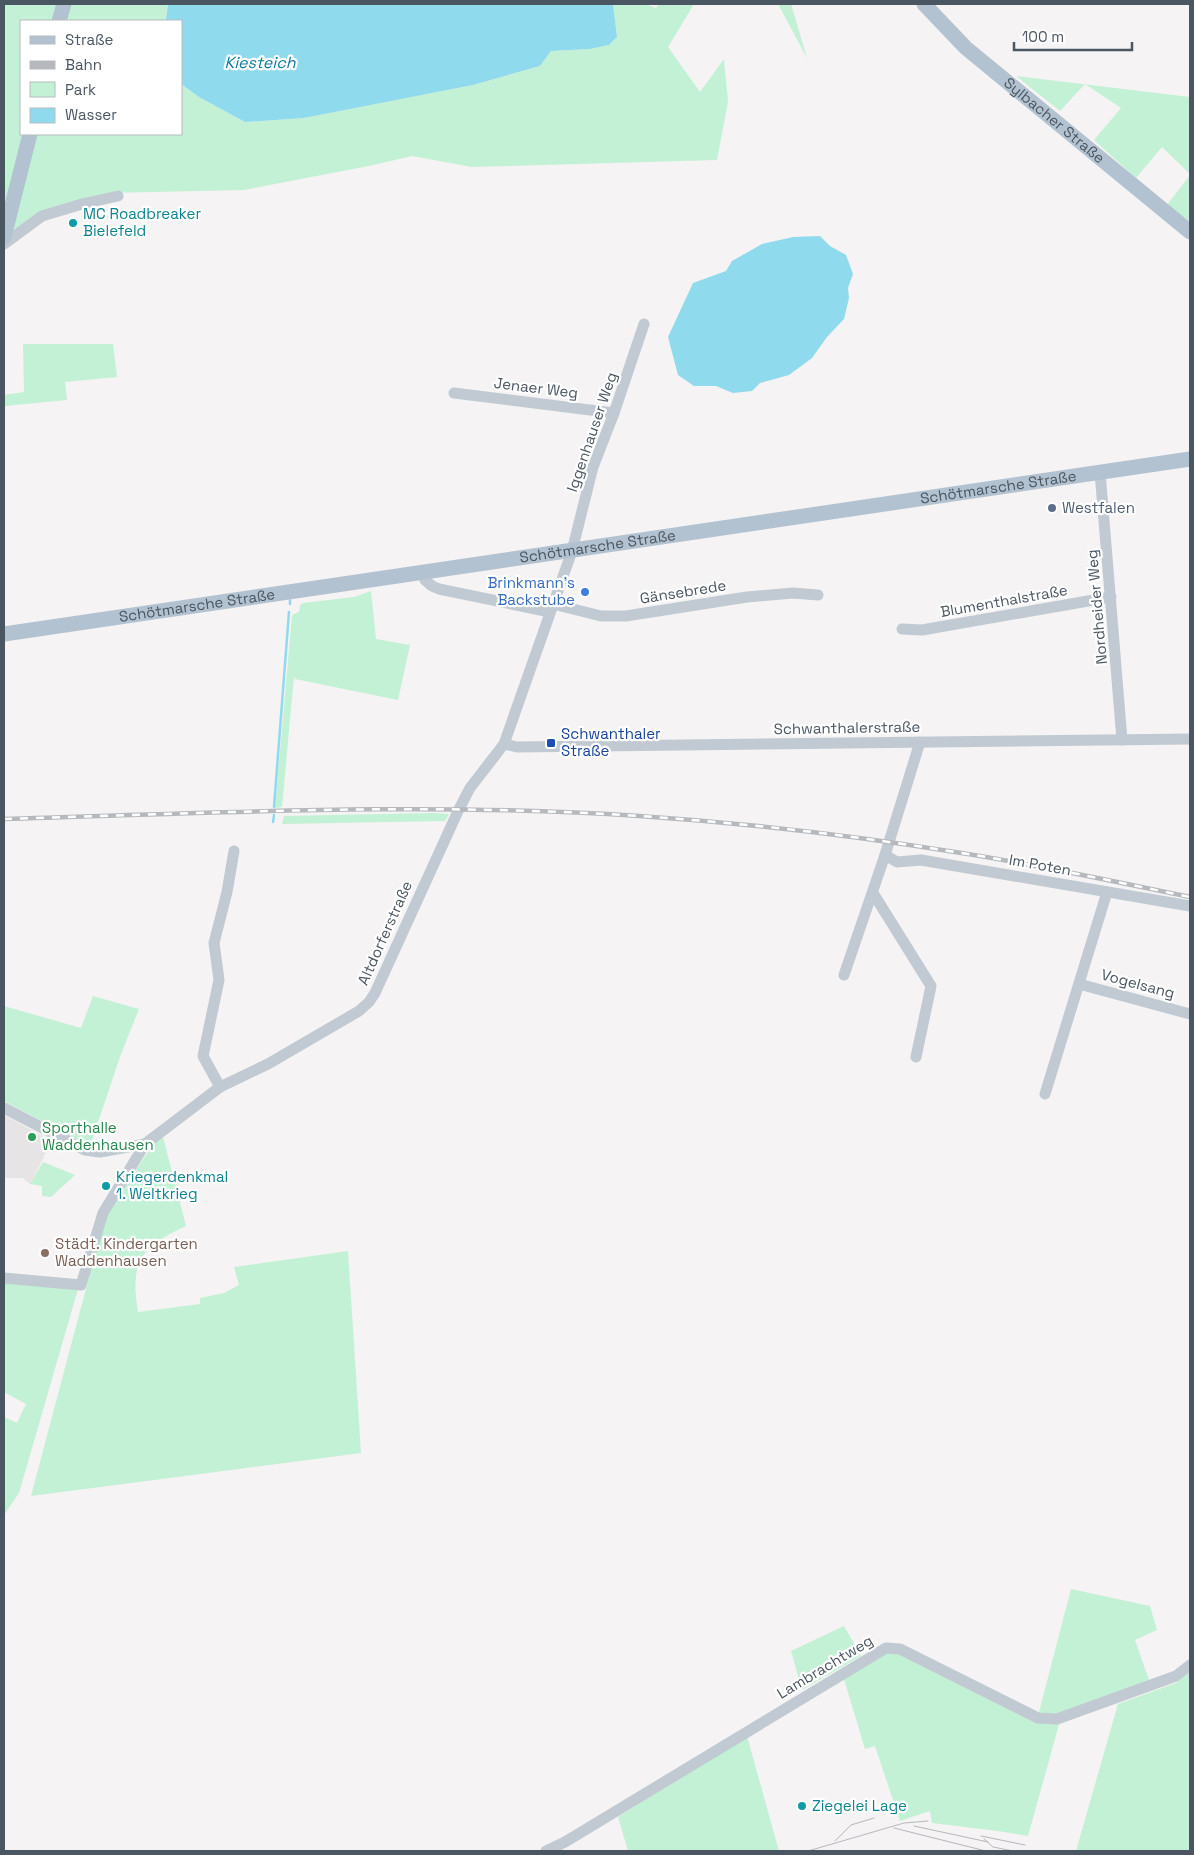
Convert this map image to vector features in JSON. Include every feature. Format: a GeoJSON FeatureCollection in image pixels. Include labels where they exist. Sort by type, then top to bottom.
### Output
{"type":"FeatureCollection","features":[{"type":"Feature","properties":{"kind":"main road"},"geometry":{"type":"LineString","coordinates":[[59,20],[64,4]]}},
{"type":"Feature","properties":{"kind":"main road","name":"Sylbacher Straße"},"geometry":{"type":"LineString","coordinates":[[924,4],[966,48],[1190,232]]}},
{"type":"Feature","properties":{"kind":"main road"},"geometry":{"type":"LineString","coordinates":[[4,237],[30,135]]}},
{"type":"Feature","properties":{"kind":"main road","name":"Schötmarsche Straße"},"geometry":{"type":"LineString","coordinates":[[4,634],[1190,459]]}},
{"type":"Feature","properties":{"kind":"street"},"geometry":{"type":"LineString","coordinates":[[4,244],[42,216],[118,196]]}},
{"type":"Feature","properties":{"kind":"street","name":"Iggenhauser Weg"},"geometry":{"type":"LineString","coordinates":[[572,551],[593,467],[614,413],[644,324]]}},
{"type":"Feature","properties":{"kind":"street","name":"Jenaer Weg"},"geometry":{"type":"LineString","coordinates":[[454,393],[614,413]]}},
{"type":"Feature","properties":{"kind":"street","name":"Nordheider Weg"},"geometry":{"type":"LineString","coordinates":[[1100,472],[1122,740]]}},
{"type":"Feature","properties":{"kind":"street","name":"Altdorferstraße"},"geometry":{"type":"LineString","coordinates":[[4,1108],[85,1150],[100,1152],[145,1144],[220,1087],[268,1064],[359,1010],[369,1002],[376,993],[459,809],[470,788],[504,744],[572,551]]}},
{"type":"Feature","properties":{"kind":"street","name":"Gänsebrede"},"geometry":{"type":"LineString","coordinates":[[425,580],[432,586],[439,588],[601,616],[626,616],[747,597],[793,593],[818,595]]}},
{"type":"Feature","properties":{"kind":"street","name":"Blumenthalstraße"},"geometry":{"type":"LineString","coordinates":[[902,629],[922,630],[1111,597]]}},
{"type":"Feature","properties":{"kind":"street","name":"Schwanthalerstraße"},"geometry":{"type":"LineString","coordinates":[[504,744],[517,747],[1190,739]]}},
{"type":"Feature","properties":{"kind":"street"},"geometry":{"type":"LineString","coordinates":[[844,975],[873,893],[920,742]]}},
{"type":"Feature","properties":{"kind":"street"},"geometry":{"type":"LineString","coordinates":[[220,1087],[203,1056],[219,980],[214,943],[228,892],[234,851]]}},
{"type":"Feature","properties":{"kind":"street","name":"Im Poten"},"geometry":{"type":"LineString","coordinates":[[885,855],[897,862],[921,860],[1190,906]]}},
{"type":"Feature","properties":{"kind":"street","name":"Vogelsang"},"geometry":{"type":"LineString","coordinates":[[1045,1094],[1107,892]]}},
{"type":"Feature","properties":{"kind":"street"},"geometry":{"type":"LineString","coordinates":[[873,893],[931,986],[916,1057]]}},
{"type":"Feature","properties":{"kind":"street","name":"Vogelsang"},"geometry":{"type":"LineString","coordinates":[[1079,984],[1190,1014]]}},
{"type":"Feature","properties":{"kind":"street"},"geometry":{"type":"LineString","coordinates":[[4,1278],[81,1286],[102,1213],[145,1144]]}},
{"type":"Feature","properties":{"kind":"street","name":"Lambrachtweg"},"geometry":{"type":"LineString","coordinates":[[546,1851],[565,1842],[886,1648],[900,1649],[1038,1718],[1058,1719],[1176,1676],[1190,1665]]}},
{"type":"Feature","properties":{"kind":"shaded area"},"geometry":{"type":"Polygon","coordinates":[[[4,1115],[52,1141],[30,1184],[23,1178],[4,1178],[4,1115]]]}},
{"type":"Feature","properties":{"kind":"green space"},"geometry":{"type":"Polygon","coordinates":[[[4,4],[59,4],[54,20],[20,20],[20,135],[24,135],[4,221],[4,4]]]}},
{"type":"Feature","properties":{"kind":"green space"},"geometry":{"type":"Polygon","coordinates":[[[69,4],[168,4],[166,20],[64,20],[69,4]]]}},
{"type":"Feature","properties":{"kind":"green space"},"geometry":{"type":"Polygon","coordinates":[[[613,4],[645,4],[656,8],[659,4],[694,4],[668,47],[700,92],[724,59],[728,102],[717,160],[472,167],[412,156],[244,190],[107,193],[8,237],[35,135],[182,135],[182,85],[199,97],[245,122],[304,118],[473,85],[540,66],[551,51],[590,49],[609,45],[617,37],[613,4]]]}},
{"type":"Feature","properties":{"kind":"green space"},"geometry":{"type":"Polygon","coordinates":[[[778,4],[791,4],[807,58],[778,4]]]}},
{"type":"Feature","properties":{"kind":"green space"},"geometry":{"type":"Polygon","coordinates":[[[1016,76],[1085,84],[1060,111],[1016,76]]]}},
{"type":"Feature","properties":{"kind":"green space"},"geometry":{"type":"Polygon","coordinates":[[[1086,84],[1190,97],[1190,174],[1162,147],[1136,178],[1094,140],[1121,108],[1086,84]]]}},
{"type":"Feature","properties":{"kind":"green space"},"geometry":{"type":"Polygon","coordinates":[[[1190,175],[1190,222],[1167,205],[1190,175]]]}},
{"type":"Feature","properties":{"kind":"green space"},"geometry":{"type":"Polygon","coordinates":[[[23,344],[113,344],[117,377],[65,382],[67,400],[5,406],[4,395],[24,392],[23,344]]]}},
{"type":"Feature","properties":{"kind":"green space"},"geometry":{"type":"Polygon","coordinates":[[[371,591],[376,639],[410,645],[398,700],[295,679],[294,676],[282,807],[275,808],[292,615],[299,612],[300,605],[303,603],[354,597],[371,591]]]}},
{"type":"Feature","properties":{"kind":"green space"},"geometry":{"type":"Polygon","coordinates":[[[449,814],[445,821],[282,824],[284,816],[449,814]]]}},
{"type":"Feature","properties":{"kind":"green space"},"geometry":{"type":"Polygon","coordinates":[[[93,996],[139,1009],[121,1054],[90,1146],[4,1101],[4,1006],[81,1028],[93,996]]]}},
{"type":"Feature","properties":{"kind":"green space"},"geometry":{"type":"Polygon","coordinates":[[[163,1137],[186,1226],[158,1241],[148,1249],[142,1258],[136,1280],[138,1312],[200,1304],[200,1298],[224,1293],[239,1285],[234,1267],[348,1251],[361,1453],[31,1496],[105,1217],[153,1144],[163,1137]]]}},
{"type":"Feature","properties":{"kind":"green space"},"geometry":{"type":"Polygon","coordinates":[[[43,1162],[75,1175],[51,1197],[42,1196],[42,1186],[30,1184],[43,1162]]]}},
{"type":"Feature","properties":{"kind":"green space"},"geometry":{"type":"Polygon","coordinates":[[[4,1281],[78,1289],[19,1493],[4,1515],[4,1417],[17,1423],[26,1404],[4,1392],[4,1281]]]}},
{"type":"Feature","properties":{"kind":"green space"},"geometry":{"type":"Polygon","coordinates":[[[1071,1589],[1150,1606],[1157,1630],[1135,1640],[1150,1683],[1065,1714],[1038,1716],[1071,1589]]]}},
{"type":"Feature","properties":{"kind":"green space"},"geometry":{"type":"Polygon","coordinates":[[[844,1626],[861,1656],[802,1690],[791,1651],[844,1626]]]}},
{"type":"Feature","properties":{"kind":"green space"},"geometry":{"type":"Polygon","coordinates":[[[886,1651],[898,1653],[1038,1720],[1060,1721],[1028,1836],[932,1823],[930,1811],[900,1821],[875,1746],[865,1749],[843,1676],[886,1651]]]}},
{"type":"Feature","properties":{"kind":"green space"},"geometry":{"type":"Polygon","coordinates":[[[1190,1672],[1190,1851],[1076,1851],[1118,1704],[1176,1683],[1190,1672]]]}},
{"type":"Feature","properties":{"kind":"green space"},"geometry":{"type":"Polygon","coordinates":[[[747,1736],[779,1851],[628,1851],[618,1817],[747,1736]]]}},
{"type":"Feature","properties":{"kind":"water","name":"Kiesteich"},"geometry":{"type":"Polygon","coordinates":[[[168,4],[613,4],[617,37],[609,45],[590,49],[551,51],[540,66],[473,85],[304,118],[245,122],[199,97],[182,85],[182,20],[166,20],[168,4]]]}},
{"type":"Feature","properties":{"kind":"water"},"geometry":{"type":"Polygon","coordinates":[[[820,236],[830,246],[846,255],[853,274],[848,288],[849,298],[844,319],[827,337],[812,358],[789,375],[760,383],[752,391],[733,393],[716,386],[694,386],[678,375],[668,337],[693,283],[726,271],[732,261],[762,244],[793,237],[820,236]]]}},
{"type":"Feature","properties":{"kind":"waterway"},"geometry":{"type":"LineString","coordinates":[[274,807],[289,612]]}},
{"type":"Feature","properties":{"kind":"waterway"},"geometry":{"type":"LineString","coordinates":[[273,822],[274,815]]}},
{"type":"Feature","properties":{"kind":"tram line"},"geometry":{"type":"LineString","coordinates":[[835,1841],[851,1825],[874,1818]]}},
{"type":"Feature","properties":{"kind":"tram line"},"geometry":{"type":"LineString","coordinates":[[808,1851],[904,1823],[928,1821]]}},
{"type":"Feature","properties":{"kind":"tram line"},"geometry":{"type":"LineString","coordinates":[[914,1826],[988,1842]]}},
{"type":"Feature","properties":{"kind":"tram line"},"geometry":{"type":"LineString","coordinates":[[894,1828],[986,1851]]}},
{"type":"Feature","properties":{"kind":"tram line"},"geometry":{"type":"LineString","coordinates":[[981,1836],[1025,1845]]}},
{"type":"Feature","properties":{"kind":"tram line"},"geometry":{"type":"LineString","coordinates":[[984,1839],[993,1847],[1013,1851]]}},
{"type":"Feature","properties":{"kind":"railway"},"geometry":{"type":"LineString","coordinates":[[4,819],[401,809],[560,812],[639,816],[758,826],[916,846],[1044,867],[1190,897]]}},
{"type":"Feature","properties":{"kind":"place","name":"MC Roadbreaker Bielefeld"},"geometry":{"type":"Point","coordinates":[73,223]}},
{"type":"Feature","properties":{"kind":"place","name":"Westfalen"},"geometry":{"type":"Point","coordinates":[1052,508]}},
{"type":"Feature","properties":{"kind":"place","name":"Brinkmann’s Backstube"},"geometry":{"type":"Point","coordinates":[585,592]}},
{"type":"Feature","properties":{"kind":"place","name":"Schwanthaler Straße"},"geometry":{"type":"Point","coordinates":[551,743]}},
{"type":"Feature","properties":{"kind":"place","name":"Sporthalle Waddenhausen"},"geometry":{"type":"Point","coordinates":[32,1137]}},
{"type":"Feature","properties":{"kind":"place","name":"Kriegerdenkmal 1. Weltkrieg"},"geometry":{"type":"Point","coordinates":[106,1186]}},
{"type":"Feature","properties":{"kind":"place","name":"Städt. Kindergarten Waddenhausen"},"geometry":{"type":"Point","coordinates":[45,1253]}},
{"type":"Feature","properties":{"kind":"place","name":"Ziegelei Lage"},"geometry":{"type":"Point","coordinates":[802,1806]}}]}
